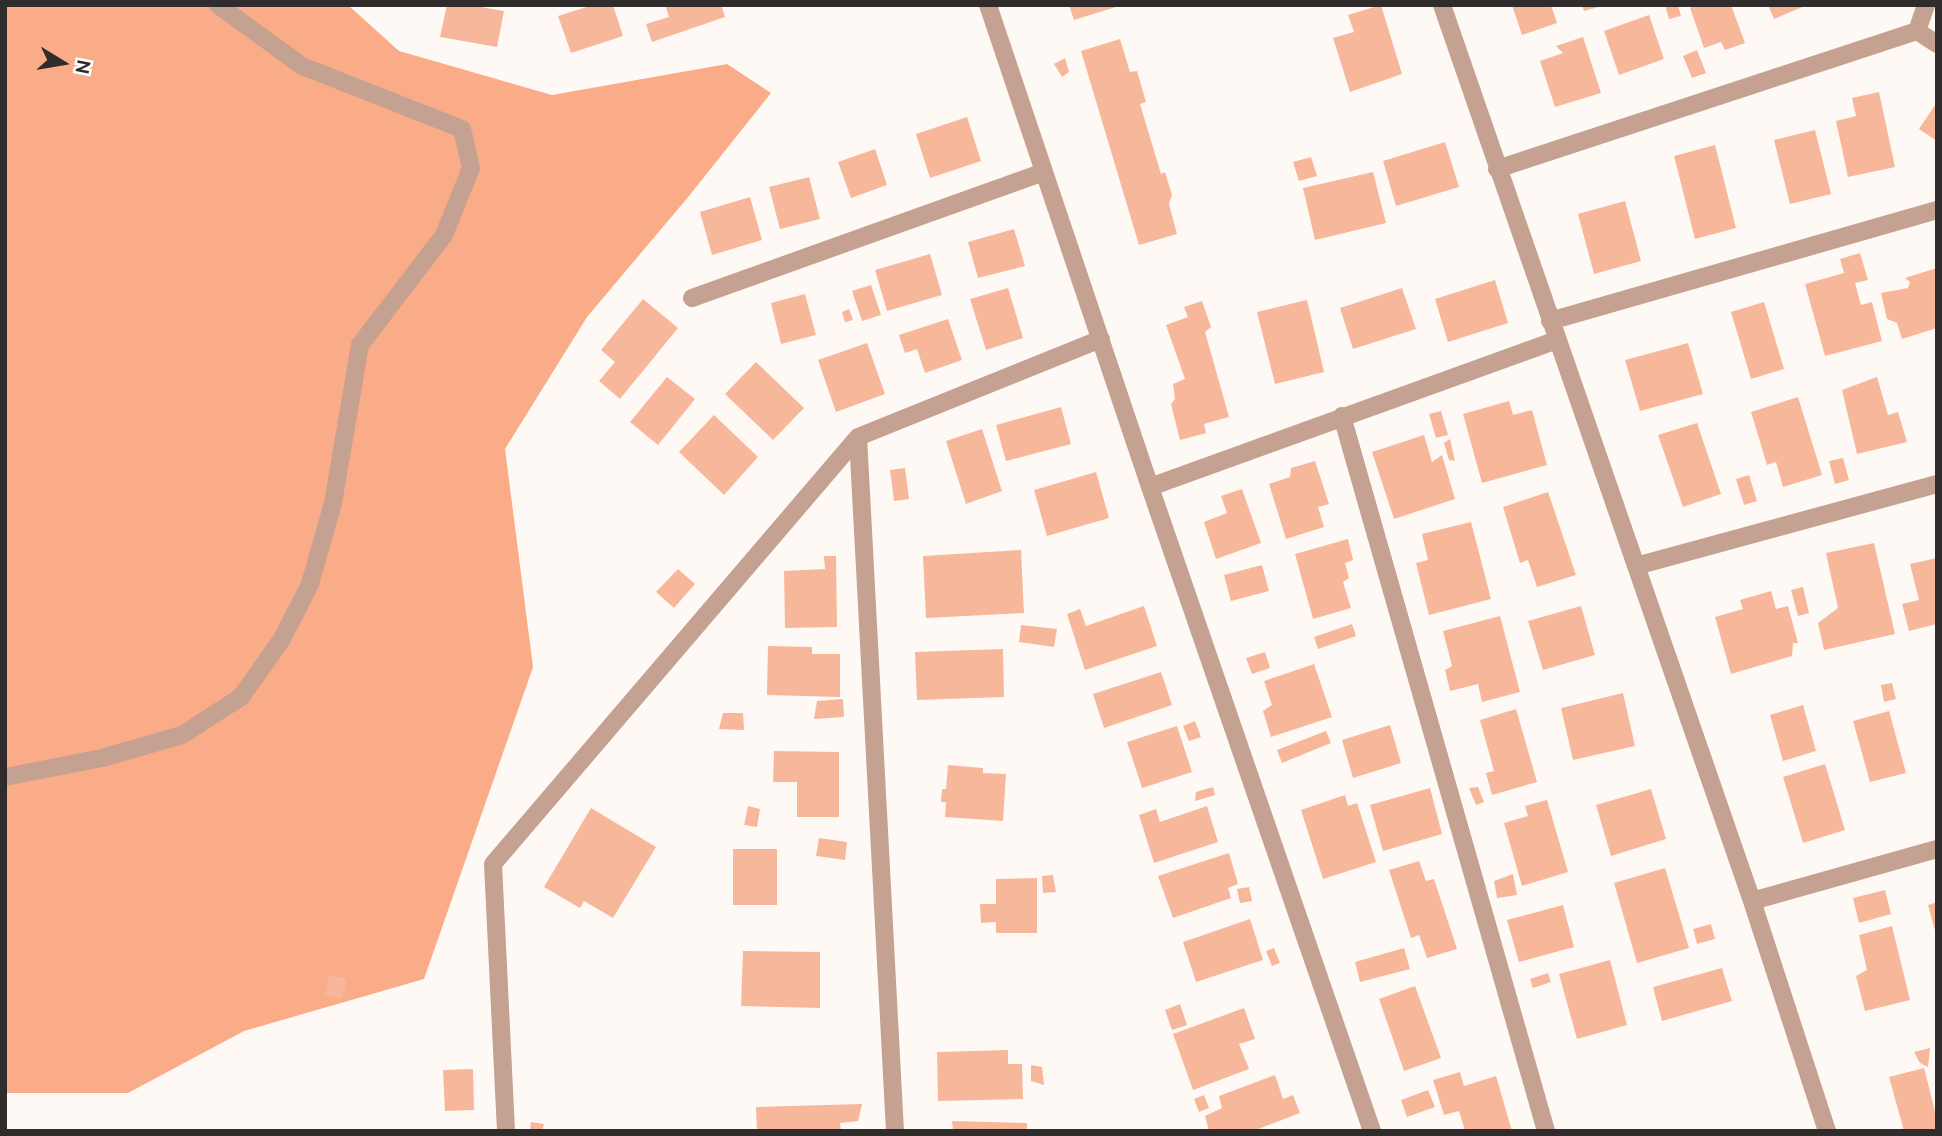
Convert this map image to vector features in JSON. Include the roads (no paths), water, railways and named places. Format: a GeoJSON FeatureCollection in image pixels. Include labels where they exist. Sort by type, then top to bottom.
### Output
{"type":"FeatureCollection","features":[{"type":"Feature","properties":{"kind":"street"},"geometry":{"type":"LineString","coordinates":[[5,777],[102,758],[182,735],[241,697],[282,639],[310,584],[333,503],[360,345],[444,235],[471,167],[462,130],[302,66],[218,5]]}},
{"type":"Feature","properties":{"kind":"street"},"geometry":{"type":"LineString","coordinates":[[988,5],[1150,487],[1372,1131]]}},
{"type":"Feature","properties":{"kind":"street"},"geometry":{"type":"LineString","coordinates":[[1442,5],[1752,901],[1827,1131]]}},
{"type":"Feature","properties":{"kind":"street"},"geometry":{"type":"LineString","coordinates":[[1917,31],[1926,5]]}},
{"type":"Feature","properties":{"kind":"street"},"geometry":{"type":"LineString","coordinates":[[1497,169],[1917,31]]}},
{"type":"Feature","properties":{"kind":"street"},"geometry":{"type":"LineString","coordinates":[[1917,31],[1937,44]]}},
{"type":"Feature","properties":{"kind":"street"},"geometry":{"type":"LineString","coordinates":[[692,298],[1044,172]]}},
{"type":"Feature","properties":{"kind":"street"},"geometry":{"type":"LineString","coordinates":[[1550,321],[1937,211]]}},
{"type":"Feature","properties":{"kind":"street"},"geometry":{"type":"LineString","coordinates":[[506,1131],[493,864],[858,437],[1101,339]]}},
{"type":"Feature","properties":{"kind":"street"},"geometry":{"type":"LineString","coordinates":[[1150,487],[1557,340]]}},
{"type":"Feature","properties":{"kind":"street"},"geometry":{"type":"LineString","coordinates":[[1342,416],[1546,1131]]}},
{"type":"Feature","properties":{"kind":"street"},"geometry":{"type":"LineString","coordinates":[[858,437],[895,1131]]}},
{"type":"Feature","properties":{"kind":"street"},"geometry":{"type":"LineString","coordinates":[[1636,566],[1937,484]]}},
{"type":"Feature","properties":{"kind":"street"},"geometry":{"type":"LineString","coordinates":[[1752,901],[1937,849]]}}]}
